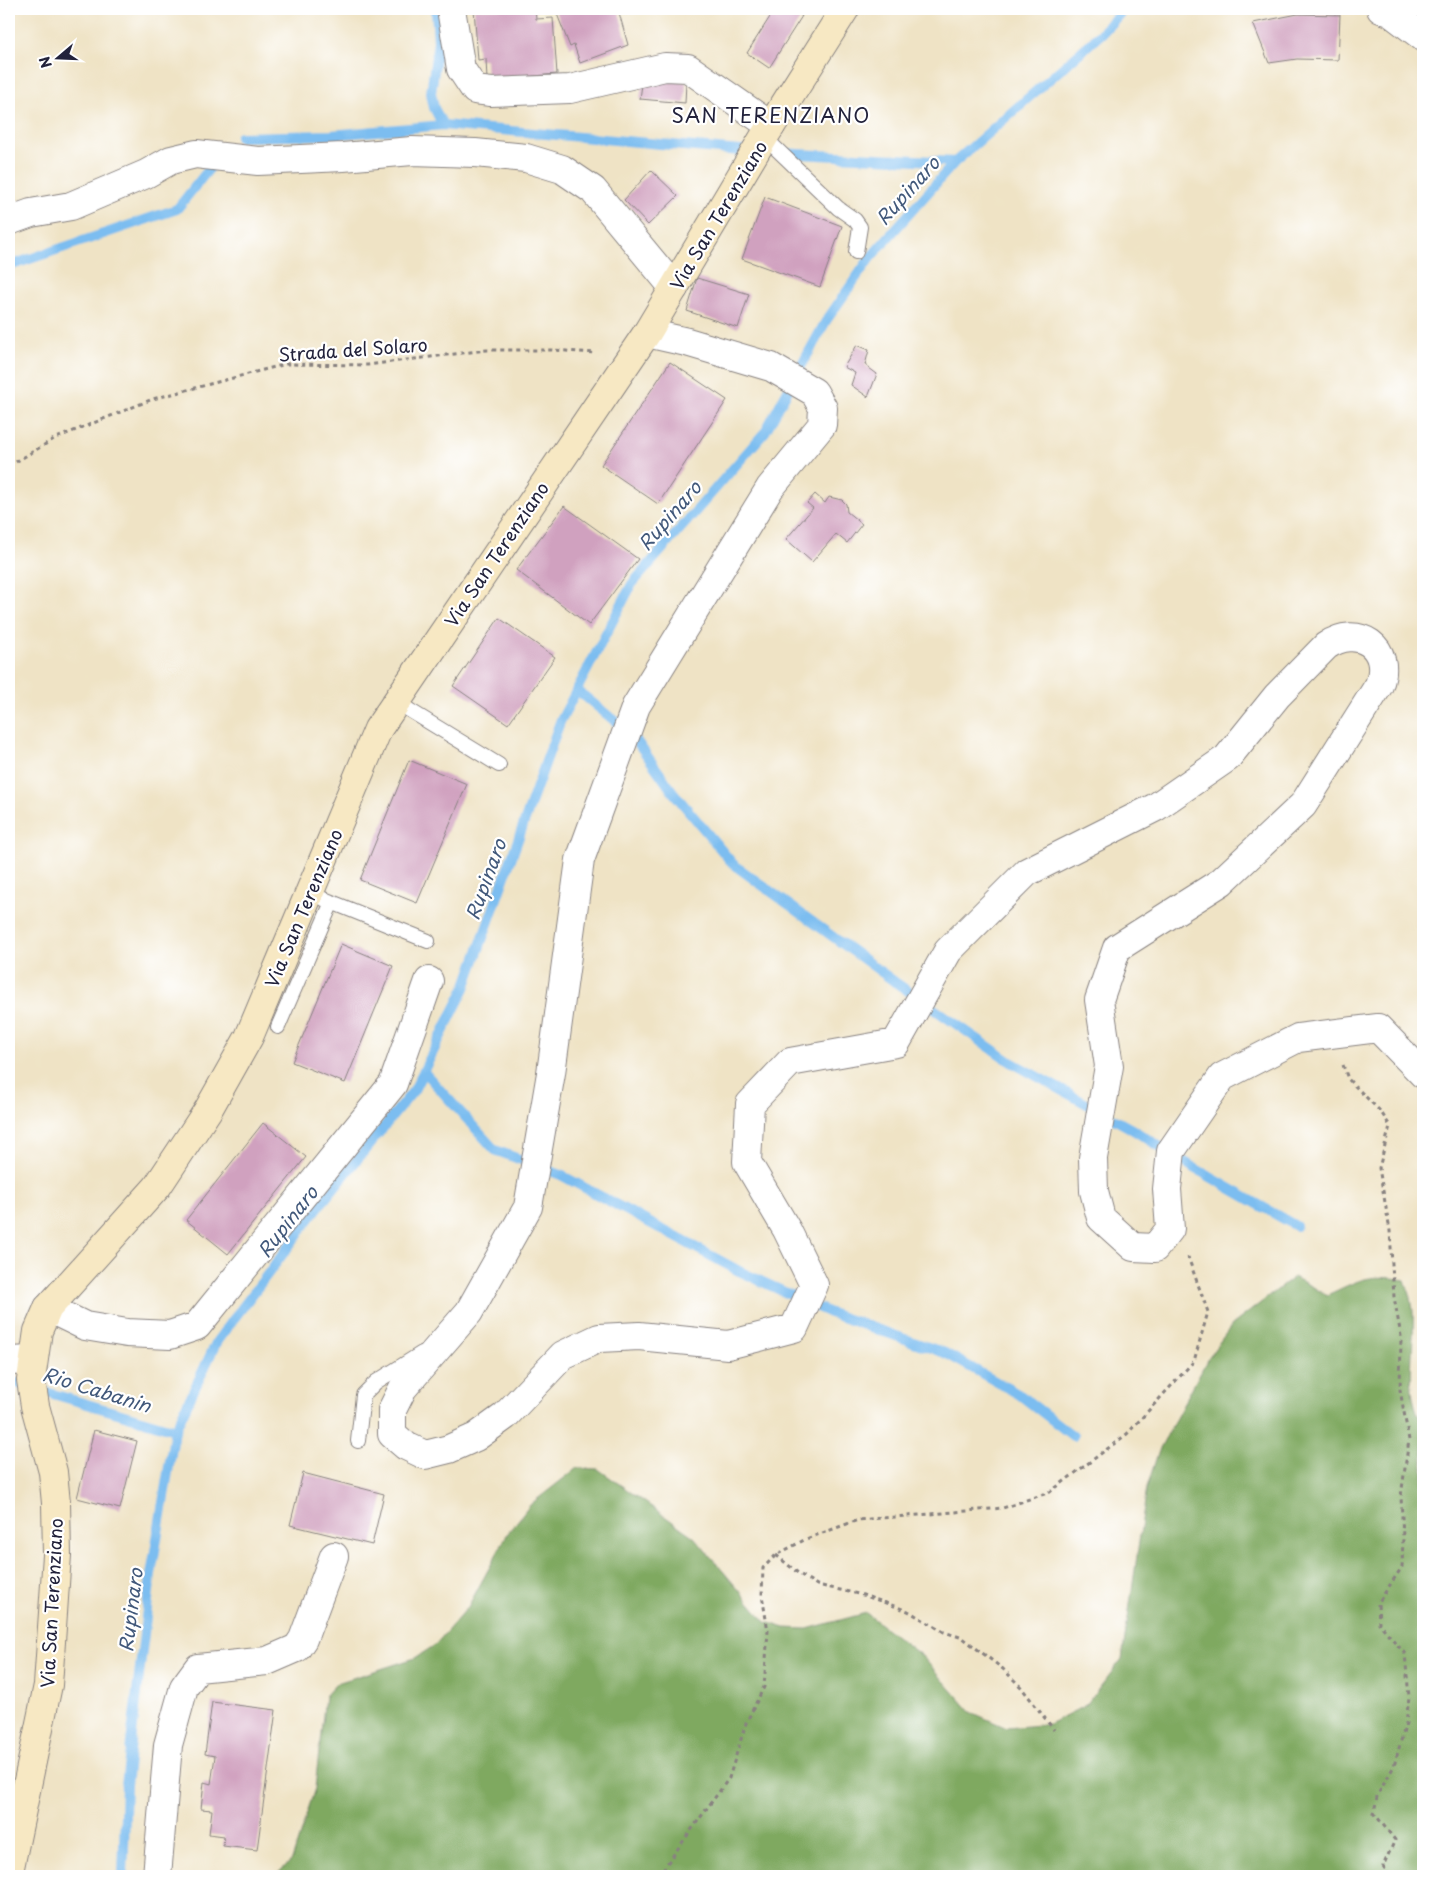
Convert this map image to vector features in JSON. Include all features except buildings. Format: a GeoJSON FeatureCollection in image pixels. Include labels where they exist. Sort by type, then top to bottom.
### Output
{"type":"FeatureCollection","features":[{"type":"Feature","properties":{"kind":"street"},"geometry":{"type":"LineString","coordinates":[[451,9],[461,69],[475,90],[491,92],[570,89],[665,67],[688,68],[768,132]]}},
{"type":"Feature","properties":{"kind":"street","name":"Via San Terenziano"},"geometry":{"type":"LineString","coordinates":[[9,1872],[48,1684],[57,1556],[56,1503],[53,1472],[35,1406],[31,1380],[21,1361],[38,1331],[48,1308],[157,1187],[208,1110],[249,1038],[321,897],[378,729],[647,333],[768,132],[845,9]]}},
{"type":"Feature","properties":{"kind":"street"},"geometry":{"type":"LineString","coordinates":[[1381,9],[1390,12],[1423,36]]}},
{"type":"Feature","properties":{"kind":"street"},"geometry":{"type":"LineString","coordinates":[[9,221],[30,213],[71,206],[146,174],[171,160],[196,154],[258,162],[412,151],[475,153],[526,158],[562,168],[593,190],[674,288]]}},
{"type":"Feature","properties":{"kind":"street"},"geometry":{"type":"LineString","coordinates":[[647,333],[687,342],[771,367],[814,392],[823,408],[822,424],[770,488],[636,706],[580,860],[551,1072],[528,1207],[469,1312],[403,1388],[392,1410],[392,1434],[406,1446],[425,1456],[476,1437],[505,1416],[563,1355],[599,1338],[639,1336],[728,1345],[794,1328],[814,1285],[787,1230],[747,1162],[750,1104],[790,1062],[896,1043],[948,951],[1027,872],[1156,807],[1227,758],[1277,696],[1326,646],[1340,638],[1355,636],[1365,639],[1377,650],[1383,665],[1383,675],[1379,685],[1303,805],[1221,882],[1117,948],[1099,1000],[1109,1066],[1093,1158],[1094,1191],[1101,1218],[1133,1247],[1154,1248],[1170,1229],[1167,1188],[1171,1151],[1222,1077],[1298,1038],[1378,1028],[1423,1074]]}},
{"type":"Feature","properties":{"kind":"street"},"geometry":{"type":"LineString","coordinates":[[48,1308],[85,1326],[127,1332],[170,1335],[197,1326],[393,1084],[429,981]]}},
{"type":"Feature","properties":{"kind":"street"},"geometry":{"type":"LineString","coordinates":[[157,1876],[168,1746],[184,1686],[198,1668],[266,1661],[297,1648],[303,1639],[334,1556]]}},
{"type":"Feature","properties":{"kind":"lane"},"geometry":{"type":"LineString","coordinates":[[768,132],[838,208],[855,220],[860,227],[856,252]]}},
{"type":"Feature","properties":{"kind":"lane"},"geometry":{"type":"LineString","coordinates":[[396,702],[499,765]]}},
{"type":"Feature","properties":{"kind":"lane"},"geometry":{"type":"LineString","coordinates":[[278,1027],[321,897],[428,941]]}},
{"type":"Feature","properties":{"kind":"lane"},"geometry":{"type":"LineString","coordinates":[[358,1441],[363,1395],[376,1382],[445,1341]]}},
{"type":"Feature","properties":{"kind":"path","name":"Strada del Solaro"},"geometry":{"type":"LineString","coordinates":[[9,466],[54,439],[152,399],[286,364],[368,365],[487,350],[552,350],[595,353],[602,346]]}},
{"type":"Feature","properties":{"kind":"path"},"geometry":{"type":"LineString","coordinates":[[1341,1059],[1348,1079],[1381,1112],[1390,1126],[1379,1168],[1390,1232],[1394,1297],[1401,1336],[1400,1390],[1409,1440],[1401,1496],[1402,1567],[1378,1603],[1379,1623],[1405,1654],[1409,1697],[1406,1723],[1394,1766],[1377,1796],[1374,1813],[1395,1840],[1383,1866],[1390,1876]]}},
{"type":"Feature","properties":{"kind":"path"},"geometry":{"type":"LineString","coordinates":[[658,1876],[729,1778],[746,1722],[764,1688],[768,1631],[762,1595],[762,1568],[776,1555],[806,1539],[858,1520],[1003,1508],[1050,1492],[1126,1434],[1194,1361],[1208,1312],[1189,1258],[1170,1229]]}},
{"type":"Feature","properties":{"kind":"path"},"geometry":{"type":"LineString","coordinates":[[776,1555],[798,1573],[817,1585],[863,1595],[886,1603],[908,1611],[944,1632],[963,1638],[1003,1669],[1021,1687],[1054,1730]]}},
{"type":"Feature","properties":{"kind":"green space"},"geometry":{"type":"Polygon","coordinates":[[[1294,1277],[1327,1295],[1364,1279],[1381,1277],[1405,1280],[1411,1300],[1413,1333],[1411,1381],[1416,1410],[1423,1423],[1423,1876],[271,1876],[277,1874],[292,1860],[315,1788],[325,1696],[337,1683],[415,1658],[435,1645],[468,1607],[508,1533],[531,1504],[577,1468],[598,1469],[694,1537],[766,1622],[785,1628],[807,1629],[866,1613],[922,1656],[971,1712],[1007,1728],[1049,1724],[1086,1705],[1122,1659],[1147,1487],[1159,1450],[1208,1358],[1232,1325],[1294,1277]]]}},
{"type":"Feature","properties":{"kind":"waterway"},"geometry":{"type":"LineString","coordinates":[[436,9],[438,42],[431,93],[434,108],[443,125]]}},
{"type":"Feature","properties":{"kind":"waterway","name":"Rupinaro"},"geometry":{"type":"LineString","coordinates":[[123,1876],[126,1785],[151,1575],[175,1430],[217,1341],[320,1205],[414,1090],[465,988],[560,722],[632,584],[765,432],[826,321],[870,258],[955,162],[1101,34],[1124,9]]}},
{"type":"Feature","properties":{"kind":"waterway"},"geometry":{"type":"LineString","coordinates":[[240,137],[331,135],[443,125],[752,152]]}},
{"type":"Feature","properties":{"kind":"waterway"},"geometry":{"type":"LineString","coordinates":[[779,153],[955,162]]}},
{"type":"Feature","properties":{"kind":"waterway"},"geometry":{"type":"LineString","coordinates":[[9,266],[177,209],[209,169]]}},
{"type":"Feature","properties":{"kind":"waterway"},"geometry":{"type":"LineString","coordinates":[[577,690],[633,736],[673,792],[733,864],[895,982],[1011,1062],[1130,1128],[1191,1166],[1296,1226]]}},
{"type":"Feature","properties":{"kind":"waterway"},"geometry":{"type":"LineString","coordinates":[[424,1072],[495,1150],[561,1175],[739,1271],[830,1313],[945,1353],[1020,1395],[1073,1436]]}},
{"type":"Feature","properties":{"kind":"waterway","name":"Rio Cabanin"},"geometry":{"type":"LineString","coordinates":[[9,1381],[175,1430]]}},
{"type":"Feature","properties":{"kind":"district","name":"SAN TERENZIANO"},"geometry":{"type":"Point","coordinates":[771,115]}}]}
